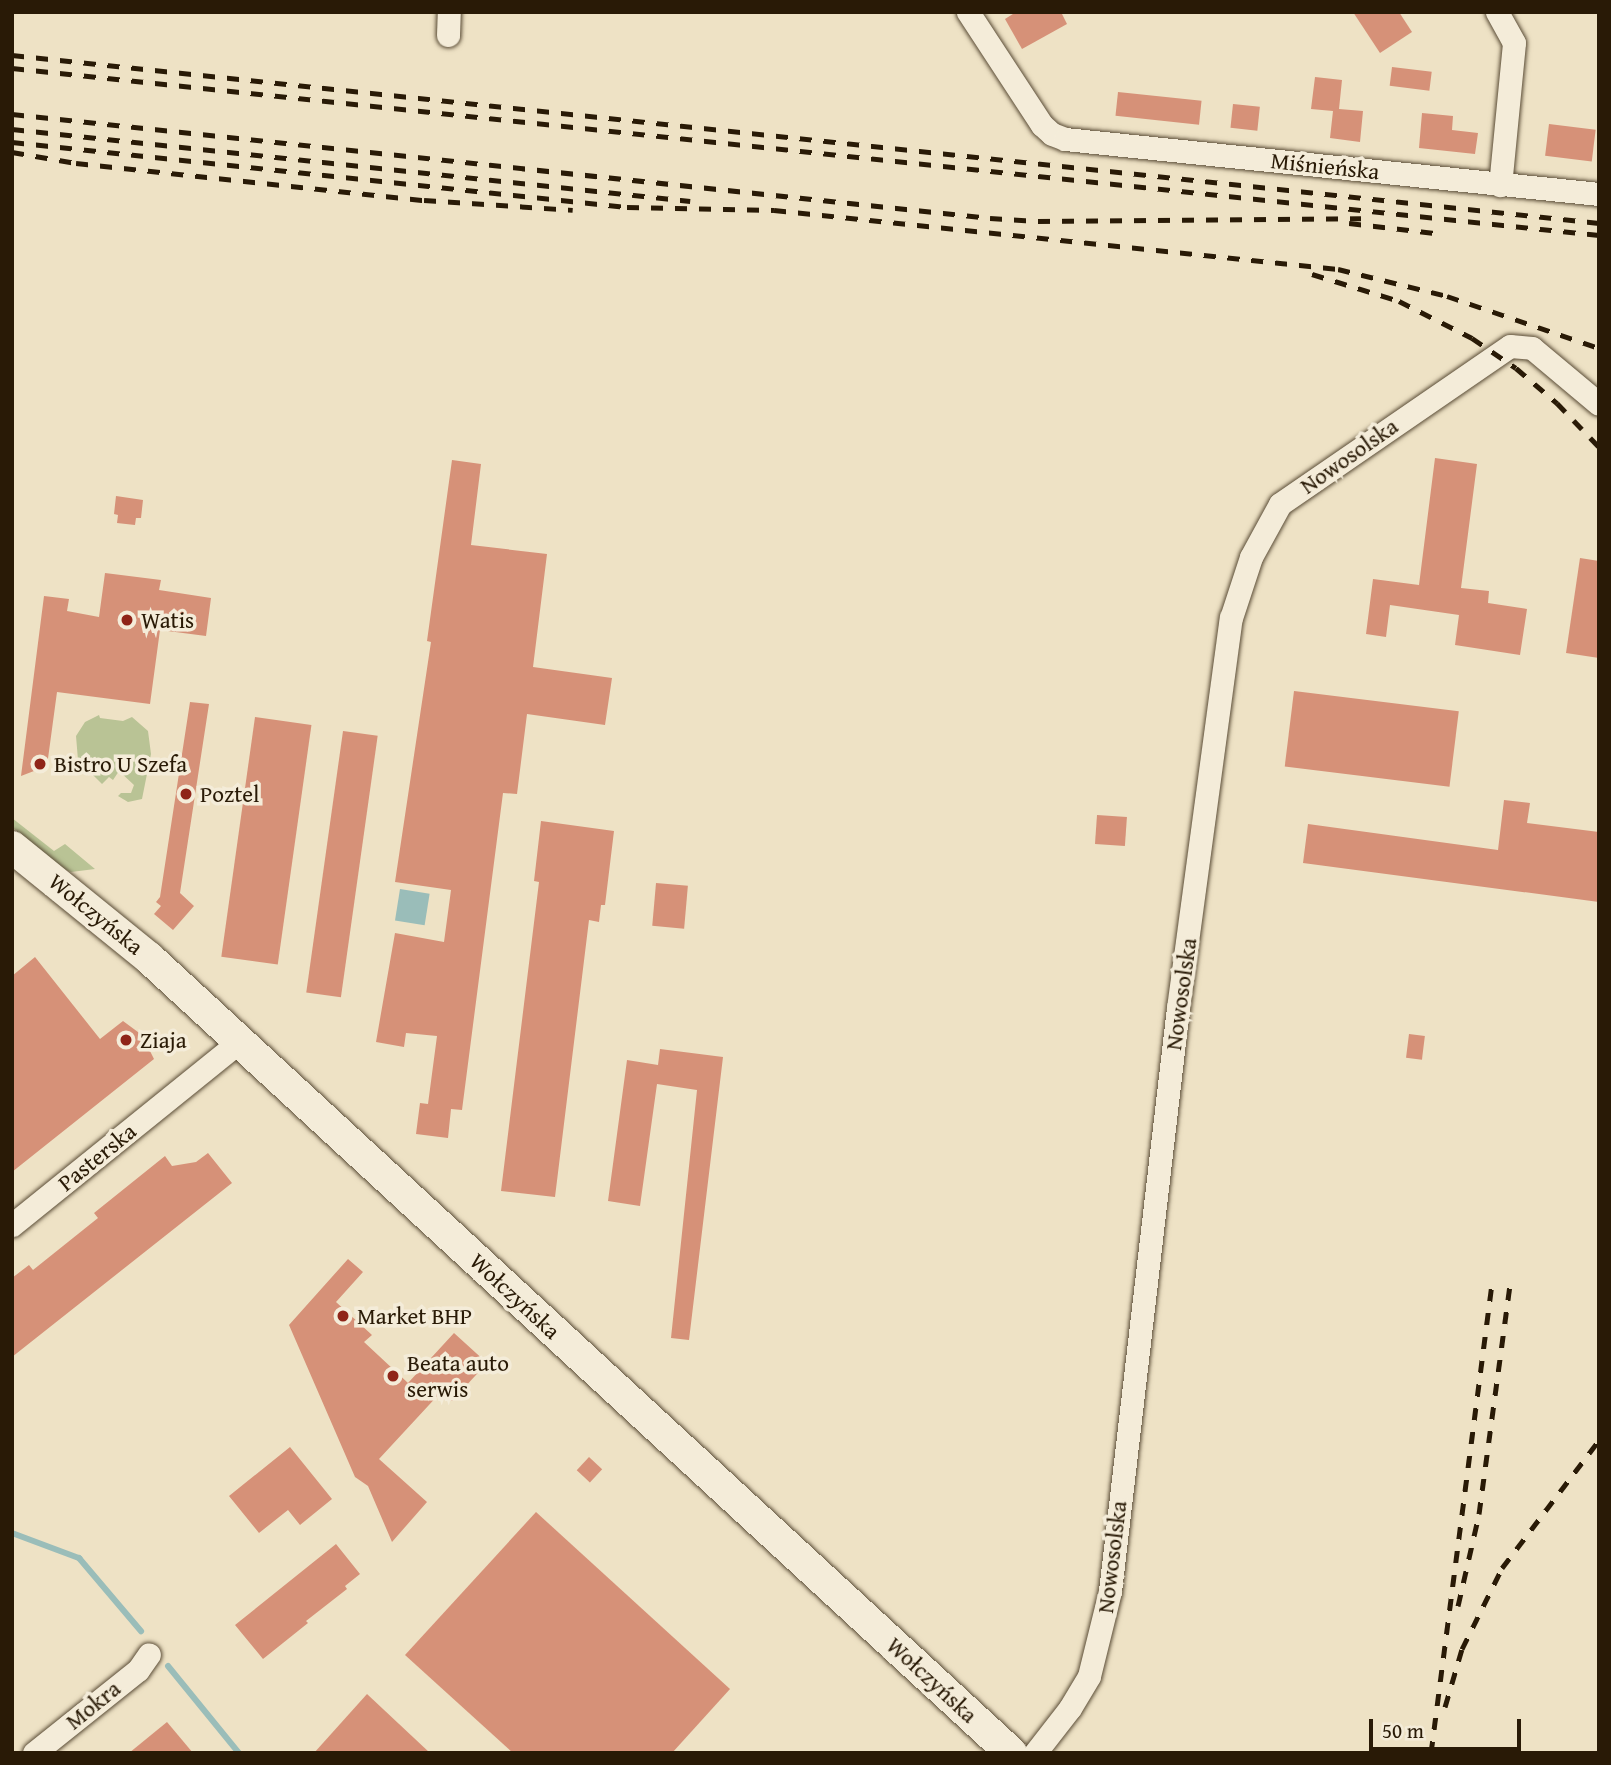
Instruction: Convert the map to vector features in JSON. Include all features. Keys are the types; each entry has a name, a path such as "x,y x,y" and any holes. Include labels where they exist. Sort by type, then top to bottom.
{"street":[{"path":"448,35 449,12"},
{"name":"Miśnieńska","path":"968,12 1042,125 1052,134 1065,139 1599,194"},
{"path":"1497,12 1514,43 1500,185"},
{"name":"Nowosolska","path":"1035,1753 1070,1708 1089,1676 1110,1591 1178,1008 1231,618 1247,569 1280,504 1510,346 1532,348 1599,404"},
{"name":"Wołczyńska","path":"12,847 93,910 240,1041 1011,1753"},
{"name":"Pasterska","path":"12,1225 240,1041"},
{"name":"Mokra","path":"34,1753 138,1670 149,1654"}],"green space":[{"path":"99,715 100,718 123,721 132,717 148,731 151,754 142,799 128,802 118,796 121,793 131,793 134,785 119,771 113,780 109,777 102,784 78,760 76,736 85,722"},
{"path":"12,818 54,851 65,844 95,869 71,872 64,869 12,827"}],"water":[{"path":"400,889 430,894 425,925 395,921"}],"building":[{"path":"1016,12 1061,12 1067,24 1022,49 1005,19"},
{"path":"1353,12 1399,12 1412,32 1380,53"},
{"path":"1392,67 1432,72 1429,91 1390,86"},
{"path":"1315,77 1342,80 1339,109 1363,111 1360,142 1330,138 1333,111 1311,109"},
{"path":"1118,92 1202,101 1199,125 1115,116"},
{"path":"1233,104 1260,107 1257,131 1230,128"},
{"path":"1422,113 1453,116 1452,130 1478,133 1475,154 1419,148"},
{"path":"1549,124 1596,130 1592,161 1545,156"},
{"path":"1435,458 1477,464 1461,588 1489,591 1488,603 1527,609 1520,655 1455,645 1459,615 1390,605 1386,637 1366,634 1373,579 1419,585"},
{"path":"452,460 481,464 471,545 547,554 533,667 612,678 605,725 527,714 517,794 503,793 462,1110 451,1109 448,1138 416,1134 420,1103 428,1104 437,1036 406,1033 404,1047 376,1042 395,933 444,942 451,890 395,882 431,642 427,641"},
{"path":"116,496 143,500 141,518 136,518 135,525 117,523 118,515 114,514"},
{"path":"1580,558 1599,561 1599,658 1566,653"},
{"path":"105,573 161,580 159,590 211,598 206,636 160,630 150,704 57,692 47,766 21,776 44,596 69,599 67,611 99,617"},
{"path":"1294,691 1459,711 1450,787 1285,766"},
{"name":"Poztel","path":"190,702 209,704 180,893 194,906 173,930 154,914 161,906 156,902 160,897"},
{"path":"255,717 311,725 278,965 221,957"},
{"path":"343,731 378,736 341,997 306,992"},
{"path":"1504,800 1530,803 1527,823 1599,832 1599,902 1303,863 1308,824 1498,850"},
{"path":"1097,815 1127,817 1125,846 1095,844"},
{"path":"541,821 614,831 605,905 601,905 599,922 589,920 555,1197 501,1191 539,882 534,881"},
{"path":"656,883 688,886 684,929 652,926"},
{"path":"35,957 100,1039 123,1021 142,1035 154,1059 12,1172 12,976"},
{"path":"1409,1034 1425,1036 1422,1060 1406,1058"},
{"path":"660,1049 723,1057 689,1340 671,1338 697,1090 657,1084 640,1206 608,1201 627,1060 658,1065"},
{"path":"208,1153 232,1183 12,1357 12,1278 29,1265 33,1270 98,1218 94,1213 165,1156 172,1166 196,1162"},
{"path":"348,1259 363,1272 336,1302 372,1335 364,1342 408,1383 454,1333 487,1363 452,1401 441,1392 379,1459 427,1502 392,1542 368,1486 355,1477 289,1325"},
{"path":"290,1447 332,1499 300,1525 288,1510 259,1533 229,1496"},
{"path":"589,1457 602,1469 590,1482 577,1470"},
{"path":"536,1512 730,1689 672,1753 513,1753 405,1655"},
{"path":"336,1544 360,1574 345,1586 347,1589 263,1659 235,1625"},
{"path":"367,1694 430,1753 314,1753"},
{"path":"167,1722 193,1753 129,1753"}],"waterway":[{"path":"12,1533 79,1558 141,1631"},
{"path":"168,1666 239,1753"}],"railway":[{"path":"12,55 1599,223"},
{"path":"12,68 1599,235"},
{"path":"12,114 990,218 1038,221 1361,218"},
{"path":"12,129 690,201"},
{"path":"12,142 627,207 774,210 1338,269 1447,296 1599,348"},
{"path":"12,152 76,163 424,200 573,210"},
{"path":"1349,223 1434,233"},
{"path":"1312,274 1399,301 1472,338 1516,368 1557,403 1599,447"},
{"path":"1431,1753 1492,1281"},
{"path":"1458,1606 1479,1514 1510,1285"},
{"path":"1445,1707 1462,1649 1502,1568 1599,1440"}],"place":[{"name":"Watis","path":"127,620"},
{"name":"Bistro U Szefa","path":"40,764"},
{"name":"Poztel","path":"186,794"},
{"name":"Ziaja","path":"126,1040"},
{"name":"Market BHP","path":"343,1316"},
{"name":"Beata auto serwis","path":"393,1376"}]}
